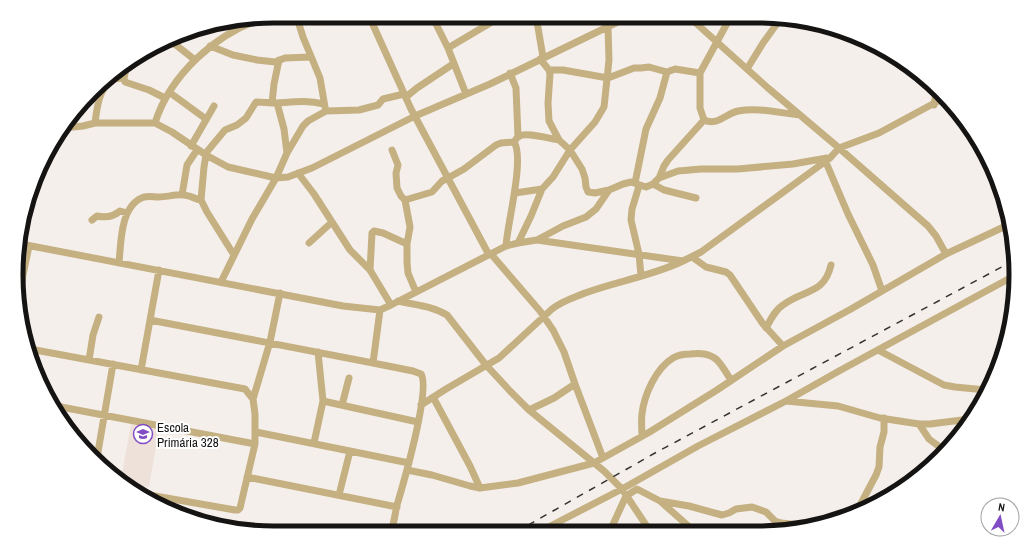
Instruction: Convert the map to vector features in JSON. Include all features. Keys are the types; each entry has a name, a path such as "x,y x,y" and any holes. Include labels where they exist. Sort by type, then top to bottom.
{"street":[{"path":"298,23 320,78 325,107"},
{"path":"372,23 415,116 490,255 523,291 553,330 564,352 574,384 600,447 603,458"},
{"path":"436,23 448,48 466,94"},
{"path":"448,48 485,23"},
{"path":"537,23 542,58 549,70 549,121 559,140 570,150 582,169 586,178 586,187 588,192 595,193 609,190 631,182 646,187 653,184 659,178 668,160 704,120"},
{"path":"71,127 95,123 155,123 206,155 234,168 276,178 298,174 355,148 415,116 466,94 616,23"},
{"path":"696,23 928,226 936,236 946,254"},
{"path":"704,120 700,108 700,73 727,23"},
{"path":"747,69 762,43 776,24"},
{"path":"155,123 159,110 167,95 195,60 210,46 224,36 247,25"},
{"path":"518,243 542,189 553,177 570,150 600,115 606,99 608,78 610,50 608,27"},
{"path":"173,44 195,60"},
{"path":"210,46 243,58 271,62 311,57"},
{"path":"279,60 274,84 274,103 284,129 287,153"},
{"path":"234,255 201,200 204,167 206,155 226,130 246,118 256,102 274,103 298,100 311,101 325,107 359,110 378,105 383,99 405,96 454,64"},
{"path":"549,70 563,70 608,78 634,68 649,67 668,72 675,69 700,73"},
{"path":"125,72 124,81 126,83 167,95 206,119"},
{"path":"641,276 631,220 632,209 646,129 660,98 668,72"},
{"path":"506,246 515,193 517,162 516,88 510,73"},
{"path":"117,79 124,78"},
{"path":"95,123 102,92"},
{"path":"934,105 935,97"},
{"path":"421,405 508,351 560,303 595,290 670,268 692,257 828,159 839,148 879,133 939,101"},
{"path":"182,194 187,164 206,119 214,106"},
{"path":"221,282 252,219 276,178 287,153 303,126 325,107"},
{"path":"704,120 712,122 717,121 733,113 755,109 800,115"},
{"path":"406,200 432,192 448,178 464,169 496,145 501,143 516,139 524,134 559,140"},
{"path":"392,150 398,165 396,173 398,191 406,200 410,227 407,244 408,273 416,292"},
{"path":"659,178 678,171 701,169 744,169 828,159"},
{"path":"828,159 848,214 873,265 882,290"},
{"path":"298,174 314,194 350,250 370,270 395,303 432,308 440,310 447,315 486,365 529,410 594,463 622,489 647,526"},
{"path":"653,184 664,190 696,198"},
{"path":"515,193 542,189"},
{"path":"537,240 563,226 586,217 596,209 609,190"},
{"path":"119,263 122,231 127,213 131,207 142,198 177,196 182,194 201,200"},
{"path":"92,220 97,216 106,218 113,216 120,211 127,213"},
{"path":"308,243 332,222"},
{"path":"256,432 350,451 408,467 457,483 480,488 518,483 594,463 642,436 717,390 783,346 851,309 946,254 1004,227"},
{"path":"370,270 370,240 374,231 383,233 407,244"},
{"path":"25,245 343,306 380,310 506,246 518,243 537,240 683,261"},
{"path":"692,257 706,267 730,275 766,328 783,346"},
{"path":"766,328 776,311 781,306 818,288 828,275 831,265"},
{"path":"141,370 160,270"},
{"path":"551,526 622,489 698,446 786,401 1009,279"},
{"path":"156,496 238,510 240,508 255,444 256,432 253,399 270,342 280,293"},
{"path":"373,363 380,310"},
{"path":"89,360 93,336 99,317"},
{"path":"150,320 270,342 413,371 421,374 424,379 418,422 392,526"},
{"path":"35,350 245,389 253,399"},
{"path":"878,350 944,385 981,389"},
{"path":"314,443 323,401 318,352"},
{"path":"642,436 642,414 644,402 657,375 666,363 674,357 704,353 718,360 731,380"},
{"path":"98,453 113,364"},
{"path":"342,405 348,378"},
{"path":"529,410 554,398 574,384"},
{"path":"433,397 470,466 480,488"},
{"path":"323,401 418,422"},
{"path":"786,401 838,406 884,418 919,424 963,420"},
{"path":"61,407 255,444"},
{"path":"861,504 879,467 880,447 884,432 884,418"},
{"path":"919,424 930,439 940,447"},
{"path":"339,495 350,451"},
{"path":"247,477 397,506"},
{"path":"612,526 626,496 637,489 660,501 688,526"},
{"path":"660,501 689,506 722,515 736,509 752,507 766,512 774,520 781,523 790,524"}],"shaded area":[{"path":"131,424 159,429 149,487 136,485 122,475"}],"railway":[{"path":"527,526 655,453 1008,263"}],"place":[{"name":"Escola Primária 328","path":"143,434"}]}
